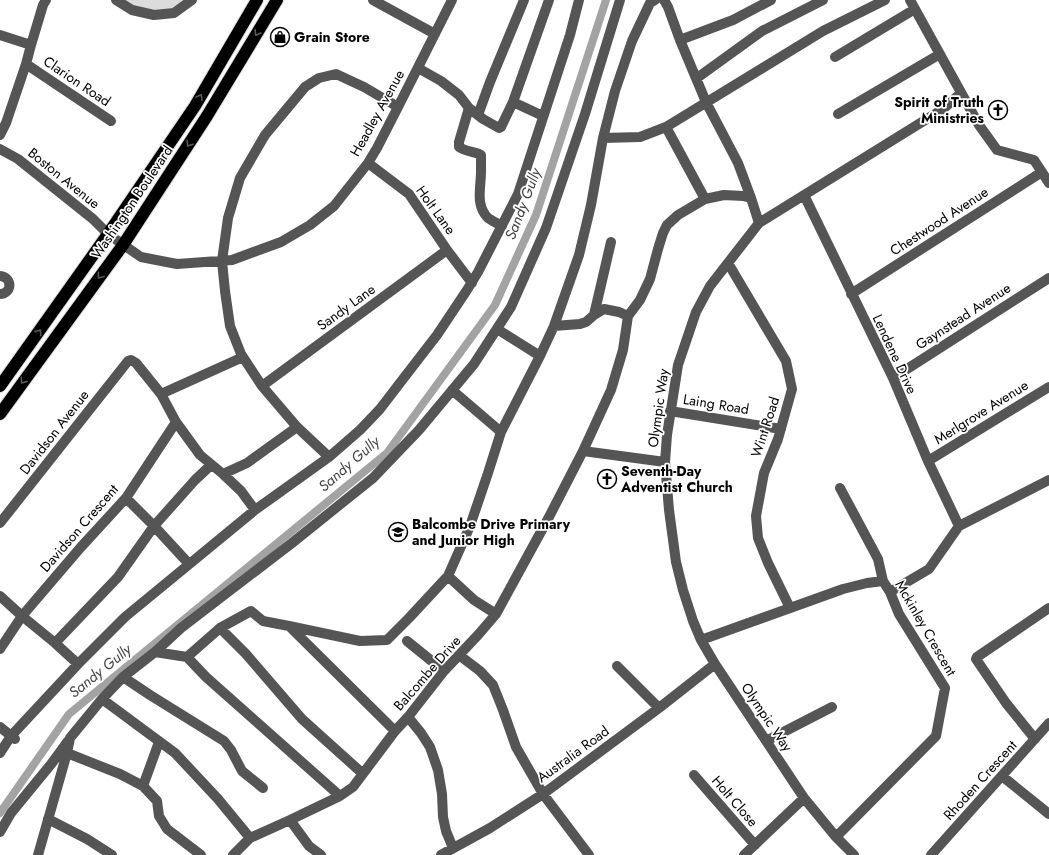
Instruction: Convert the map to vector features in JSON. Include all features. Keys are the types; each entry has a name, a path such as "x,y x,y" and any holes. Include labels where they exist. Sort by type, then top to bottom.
{"highway":[{"name":"Washington Boulevard","path":"0,386 108,234 195,106 258,0"},
{"name":"Washington Boulevard","path":"0,414 123,245 207,116 277,0"}],"street":[{"path":"0,135 6,123 26,64 43,5 46,0"},
{"path":"116,0 132,10 154,15 174,13 192,0"},
{"path":"373,0 435,34"},
{"name":"Headley Avenue","path":"108,234 141,257 177,264 232,260 281,242 310,225 334,206 368,163 452,0"},
{"path":"478,115 524,0"},
{"path":"418,68 441,81 459,95 469,108 478,115 493,125 499,128 501,127 513,102 549,0"},
{"path":"0,753 78,664 125,617 255,510 329,457 360,430 380,409 437,334 472,283 518,194 570,35 579,0"},
{"path":"0,832 10,813 52,763 70,738 102,699 123,677 155,652 182,628 373,478 419,430 474,364 511,307 546,228 585,114 620,0"},
{"path":"187,657 220,628 251,611 264,621 360,641 387,640 448,576 470,526 501,432 554,326 579,255 592,205 603,138 615,91 632,41 650,3 655,0"},
{"path":"664,0 706,102 738,163 759,223"},
{"path":"680,40 733,20 771,0"},
{"path":"697,78 762,31 823,0"},
{"path":"603,138 640,138 666,127 823,31 885,0"},
{"path":"910,0 979,125 997,150 1034,160 1049,183"},
{"path":"834,57 916,9"},
{"path":"0,35 31,45"},
{"path":"838,114 940,54"},
{"name":"Clarion Road","path":"26,64 111,121"},
{"path":"329,457 297,427 262,386 240,354 230,326 222,261 228,218 240,178 265,135 305,87 319,78 336,74 364,87 398,107"},
{"name":"Olympic Way","path":"854,855 836,837 804,798 715,664 701,640 693,621 676,562 669,510 665,462 670,411 678,364 696,312 710,286 759,223 943,109 961,93"},
{"path":"513,102 543,116"},
{"path":"469,108 460,137 459,147 480,156 480,203 483,211 488,217 493,222 502,226"},
{"path":"666,127 705,199"},
{"name":"Boston Avenue","path":"0,149 18,159 92,219 108,234"},
{"name":"Holt Lane","path":"368,163 409,194 447,250 472,283"},
{"name":"Chestwood Avenue","path":"851,294 1042,172"},
{"name":"Balcombe Drive","path":"233,855 250,838 340,796 353,787 362,773 444,671 496,614 550,518 583,451 613,383 623,350 628,316 640,300 650,279 667,225 678,215 705,199 724,195 751,198"},
{"name":"Lendene Drive","path":"804,195 893,378 928,461 959,526"},
{"path":"594,315 611,242"},
{"name":"Sandy Lane","path":"262,386 447,250"},
{"name":"Wint Road","path":"728,263 786,361 792,389 778,439 764,473 756,516 758,538 768,563 790,608"},
{"path":"0,276 4,276 6,278 9,288 3,295 0,294"},
{"name":"Gaynstead Avenue","path":"893,378 1049,278"},
{"path":"554,326 580,324 586,322 604,309 619,312 628,316"},
{"path":"497,329 540,356"},
{"path":"242,357 161,394 176,422 200,455 241,491 255,510"},
{"name":"Davidson Avenue","path":"0,523 128,361 131,360 136,363 161,394"},
{"name":"Merlgrove Avenue","path":"928,461 1049,387"},
{"path":"452,390 501,432"},
{"name":"Laing Road","path":"670,411 781,429"},
{"name":"Davidson Crescent","path":"0,650 22,616 81,547 126,498 176,422"},
{"path":"223,474 247,463 297,427"},
{"path":"583,451 665,462"},
{"path":"55,643 118,577 154,526 195,480 212,465"},
{"path":"890,592 929,569 959,526 1049,480"},
{"path":"840,488 878,559 883,582"},
{"path":"126,498 189,564"},
{"path":"448,576 474,600 496,614"},
{"name":"Mckinley Crescent","path":"701,640 843,589 867,583 883,582 890,592 899,614 945,688 936,736 836,837"},
{"path":"0,596 78,664"},
{"path":"1035,739 1006,703 976,658 1049,608"},
{"path":"289,626 395,731"},
{"path":"220,628 246,654 302,719 362,773"},
{"path":"407,641 444,671"},
{"path":"155,652 187,657 206,677 340,796"},
{"path":"459,655 480,671 493,685 516,747 543,794 587,854"},
{"name":"Australia Road","path":"441,855 490,828 543,794 659,708 715,664"},
{"path":"617,666 659,708"},
{"path":"123,677 224,741 231,750 242,771 263,788"},
{"path":"102,699 174,753 218,799 250,838"},
{"path":"766,741 832,707"},
{"path":"408,717 421,733 433,755 438,770 442,794 444,824 453,848"},
{"name":"Rhoden Crescent","path":"931,855 1049,723"},
{"path":"0,726 13,737"},
{"path":"38,855 70,738"},
{"path":"143,786 159,742"},
{"path":"67,753 120,774 143,786 157,801 158,816 167,829 200,855"},
{"name":"Holt Close","path":"694,776 755,845"},
{"path":"1002,776 1049,814"},
{"path":"744,855 804,798"},
{"path":"48,819 87,839 112,855"},
{"path":"290,820 309,846 321,855"}],"shaded area":[{"path":"116,0 192,0 174,13 154,15"}],"waterway":[{"name":"Sandy Gully","path":"0,813 69,714 387,453 495,305 536,215 606,0"}],"place":[{"name":"Grain Store","path":"280,37"},
{"name":"Spirit of Truth Ministries","path":"998,110"},
{"name":"Seventh-Day Adventist Church","path":"607,479"},
{"name":"Balcombe Drive Primary and Junior High","path":"398,532"}]}
